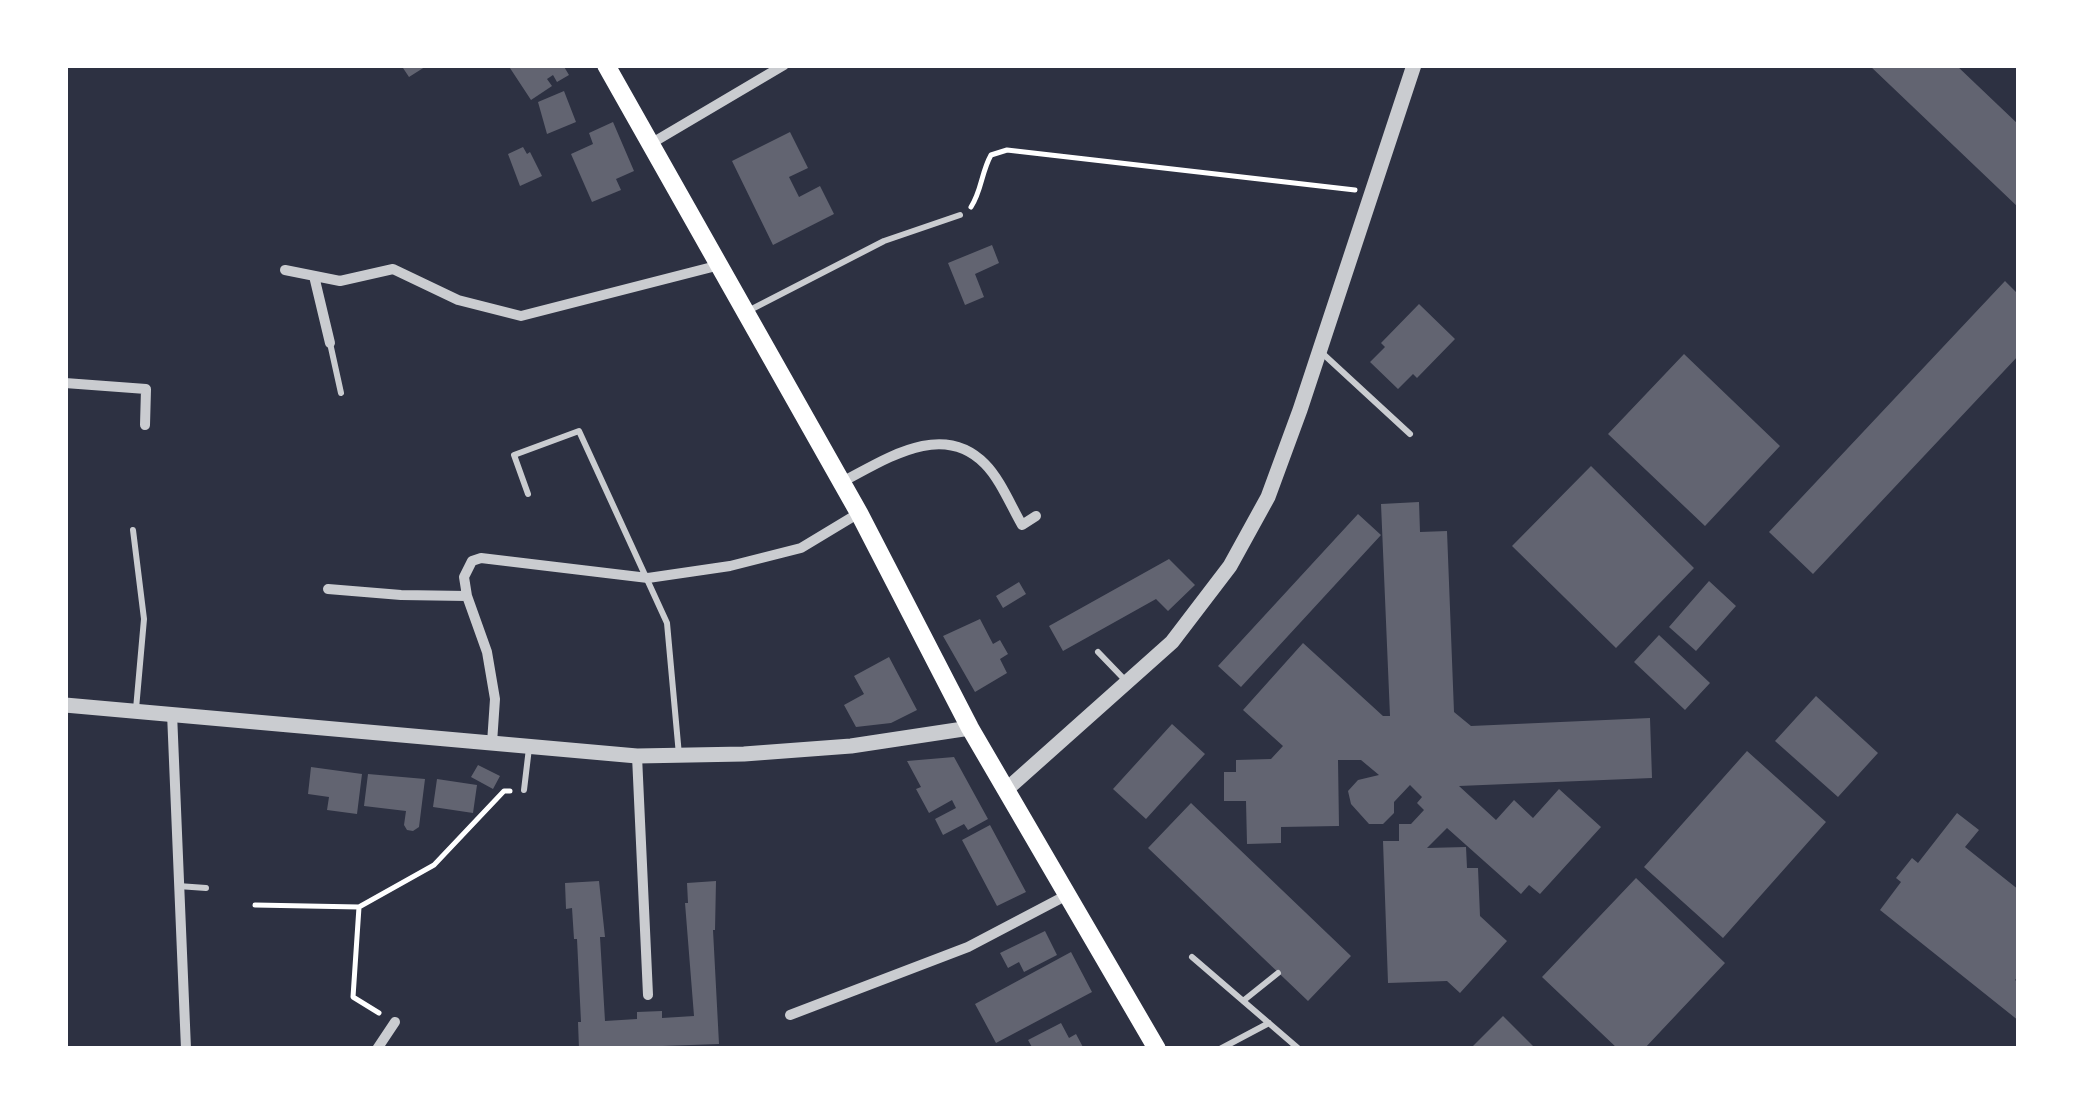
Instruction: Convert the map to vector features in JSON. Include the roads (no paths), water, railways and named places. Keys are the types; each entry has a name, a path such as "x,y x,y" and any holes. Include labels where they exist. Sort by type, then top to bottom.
{"main road":[{"path":"606,65 842,482 970,728 1156,1049"}],"street":[{"path":"652,143 784,65"},
{"path":"1006,790 1172,642 1230,566 1268,496 1414,65"},
{"path":"285,270 340,282 394,269 458,300 522,316 721,264"},
{"path":"314,276 330,343"},
{"path":"65,383 146,390 145,425"},
{"path":"842,482 902,451 938,442 963,448 986,464 1022,524 1036,516"},
{"path":"492,743 494,699 487,652 467,596 467,569 472,561 481,558 648,578 730,566 802,548 859,513"},
{"path":"328,589 467,596"},
{"path":"65,705 638,756 851,746 970,728"},
{"path":"172,713 186,1049"},
{"path":"638,756 648,995"},
{"path":"790,1015 968,948 1067,895"},
{"path":"376,1049 395,1022"}],"lane":[{"path":"747,312 884,241 960,215"},
{"path":"330,343 341,392"},
{"path":"1320,351 1410,434"},
{"path":"528,494 514,455 579,431 668,623 680,756"},
{"path":"133,530 144,619 136,710"},
{"path":"1098,652 1128,683"},
{"path":"524,790 529,746"},
{"path":"178,886 206,888"},
{"path":"1192,957 1299,1049"},
{"path":"1243,1001 1278,972"},
{"path":"1220,1049 1269,1023"}]}
